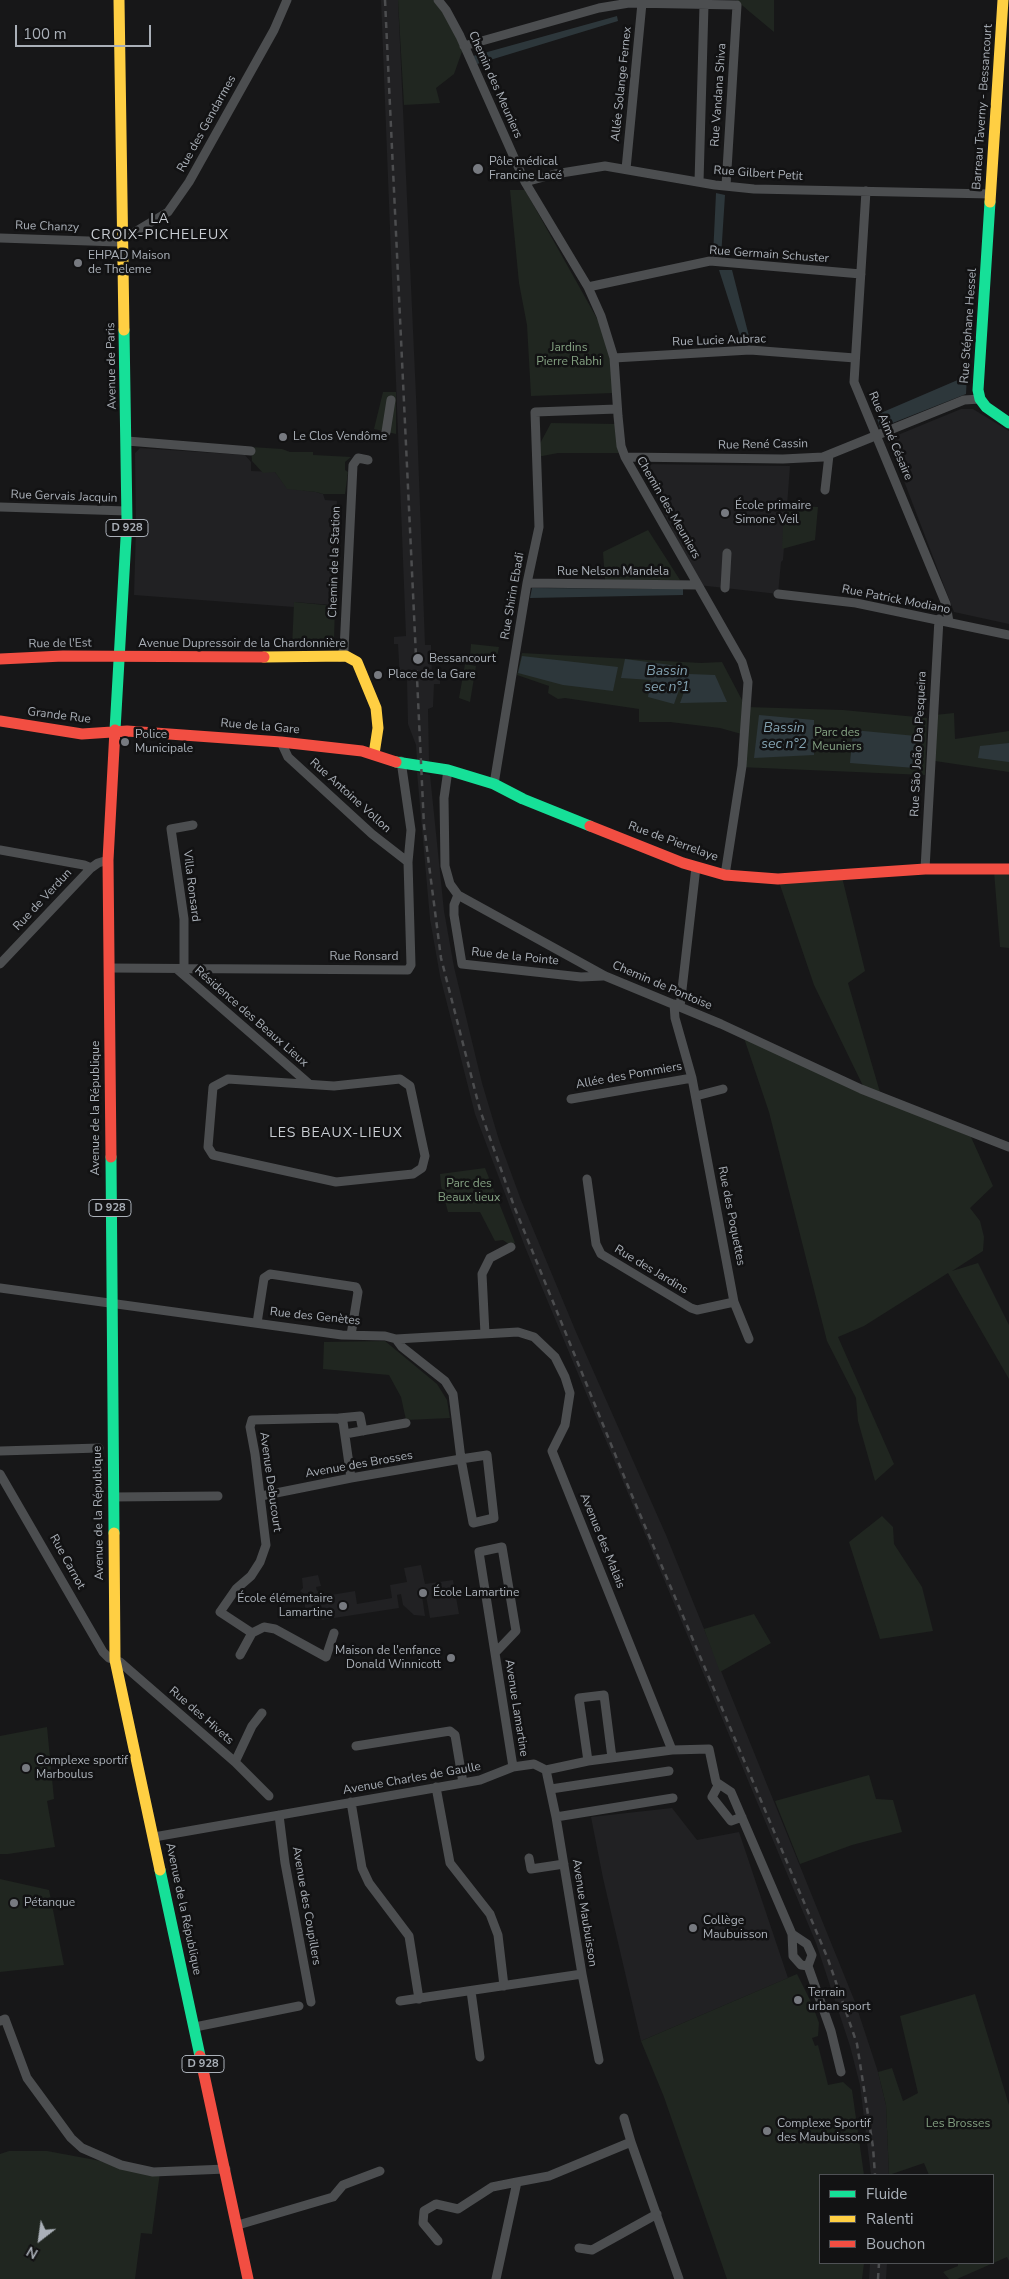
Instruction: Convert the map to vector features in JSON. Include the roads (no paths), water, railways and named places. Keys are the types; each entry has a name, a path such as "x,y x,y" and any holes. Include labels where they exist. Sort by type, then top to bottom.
{"main road":[{"name":"Avenue de Paris","path":"116,732 127,511 119,0"},
{"name":"Barreau Taverny - Bessancourt","path":"990,217 1003,0"},
{"name":"Rue Stéphane Hessel","path":"990,217 978,390 980,399 986,408 1009,423"},
{"name":"Rue de l'Est","path":"0,659 63,656 120,658"},
{"name":"Avenue Dupressoir de la Chardonnière","path":"120,658 340,656 353,658 357,662 376,708 378,728 374,754"},
{"name":"Grande Rue","path":"0,721 82,734 108,734 116,732"},
{"name":"Rue de la Gare","path":"116,732 281,742 374,754 401,761"},
{"name":"Avenue de la République","path":"116,732 108,860 115,1660 238,2225 248,2279"},
{"name":"Rue de Pierrelaye","path":"401,761 448,770 494,784 523,799 696,867 725,875 778,879 925,869 1009,869"}],"street":[{"name":"Rue des Gendarmes","path":"123,238 168,212 178,199 274,30 287,0"},
{"name":"Chemin des Meuniers","path":"438,0 446,10 464,46 526,182 588,287 601,316 614,358 621,446 625,458 742,662 748,682 742,766 725,875"},
{"path":"464,46 599,8 629,2 704,4 699,182"},
{"name":"Allée Solange Fernex","path":"626,169 642,3"},
{"name":"Rue Vandana Shiva","path":"704,4 737,5 726,186"},
{"name":"Rue Gilbert Petit","path":"526,182 588,167 605,166 754,189 991,194"},
{"name":"Rue Aimé Césaire","path":"866,191 854,382 946,604 949,622"},
{"name":"Rue Chanzy","path":"0,238 115,242 123,238"},
{"name":"Rue Germain Schuster","path":"588,287 710,261 860,274"},
{"name":"Rue Lucie Aubrac","path":"614,358 750,350 855,358"},
{"name":"Rue René Cassin","path":"625,458 783,459 829,455 964,400 974,401 980,399"},
{"path":"386,432 392,400"},
{"name":"Rue Shirin Ebadi","path":"494,784 527,584 539,527 536,412 617,409"},
{"path":"127,441 251,450"},
{"path":"825,490 829,455"},
{"name":"Chemin de la Station","path":"340,656 344,650 353,462 368,460"},
{"name":"Rue Gervais Jacquin","path":"0,508 127,511"},
{"path":"725,588 727,553"},
{"name":"Rue Nelson Mandela","path":"527,584 698,585"},
{"name":"Rue Patrick Modiano","path":"778,594 856,603 1009,635"},
{"name":"Rue São João Da Pesqueira","path":"925,869 939,619"},
{"name":"Rue Antoine Vollon","path":"281,742 288,757 372,834 408,862"},
{"name":"Rue Ronsard","path":"109,968 408,970 411,965 408,862 411,830 401,761"},
{"path":"448,770 444,798 445,866 450,884 458,894"},
{"name":"Villa Ronsard","path":"181,969 184,919 171,829 193,826"},
{"path":"0,850 84,865 91,868"},
{"name":"Rue de Verdun","path":"0,964 91,868 98,863 108,860"},
{"name":"Rue des Poquettes","path":"696,867 675,1018 696,1096 734,1302 749,1339"},
{"name":"Rue de la Pointe","path":"458,894 454,905 454,915 462,964 581,977 605,976"},
{"name":"Chemin de Pontoise","path":"458,894 605,976 677,1006 861,1089 1009,1147"},
{"name":"Résidence des Beaux Lieux","path":"181,969 308,1083 334,1086 400,1079 410,1086 425,1156 422,1168 413,1174 336,1182 213,1155 208,1147 213,1087 228,1079 308,1083"},
{"name":"Allée des Pommiers","path":"571,1099 692,1078"},
{"path":"696,1096 723,1089"},
{"name":"Rue des Jardins","path":"587,1179 596,1244 602,1254 691,1308 706,1308 734,1302"},
{"path":"485,1334 482,1274 490,1258 511,1247"},
{"path":"258,1323 264,1278 270,1274 356,1287 358,1292 351,1335"},
{"name":"Rue des Genètes","path":"0,1288 351,1335 385,1336 396,1339 518,1332 534,1337 544,1345"},
{"name":"Avenue des Brosses","path":"261,1496 351,1478 461,1459 487,1455 494,1518 473,1523 461,1459 453,1394 445,1381 402,1347 396,1339"},
{"name":"Avenue des Malais","path":"544,1345 556,1357 570,1393 565,1425 552,1451 672,1750"},
{"name":"Avenue Debucourt","path":"252,1633 220,1612 236,1589 251,1576 260,1562 266,1545 261,1496 250,1427 252,1420 360,1416 362,1431"},
{"path":"339,1418 343,1422 351,1478"},
{"path":"345,1434 406,1423"},
{"path":"0,1451 99,1448"},
{"name":"Rue Carnot","path":"0,1474 103,1652 115,1660"},
{"path":"113,1497 218,1496"},
{"name":"Avenue Lamartine","path":"495,1653 516,1631 502,1547 478,1552 513,1767"},
{"path":"240,1655 252,1633 264,1627 275,1629 326,1657 334,1634"},
{"path":"98,1643 114,1644"},
{"name":"Rue des Hivets","path":"115,1660 120,1662 235,1762 269,1796"},
{"path":"588,1761 579,1698 604,1696 612,1758"},
{"path":"235,1762 252,1726 262,1713"},
{"path":"356,1746 450,1731 456,1735 464,1783"},
{"name":"Avenue Charles de Gaulle","path":"154,1837 480,1780 513,1767 534,1764 546,1770 588,1761 672,1750 709,1749 716,1782 719,1784"},
{"name":"Avenue Maubuisson","path":"546,1770 551,1789 582,1974 599,2060"},
{"path":"551,1789 669,1771"},
{"path":"742,1817 731,1821 712,1797 719,1784 731,1792 742,1817 792,1934 793,1956 800,1965 808,1966"},
{"path":"436,1787 450,1863 490,1914 498,1935 504,1986"},
{"path":"556,1817 673,1798"},
{"path":"351,1802 362,1868 369,1883 409,1936 419,1999"},
{"name":"Avenue des Coupillers","path":"279,1815 284,1856 311,2002"},
{"path":"529,1858 531,1869 564,1864"},
{"path":"792,1934 807,1944 812,1956 808,1966 831,2031 841,2072"},
{"path":"400,2001 582,1974"},
{"path":"471,1991 480,2056"},
{"path":"195,2027 299,2006"},
{"path":"0,2021 5,2019 27,2078 76,2143 82,2148 121,2165 153,2172 226,2170"},
{"path":"624,2118 679,2279"},
{"path":"438,2241 423,2223 424,2211 436,2204 458,2209 492,2187 549,2176 631,2142"},
{"path":"238,2225 333,2197 343,2185 380,2171"},
{"path":"496,2279 517,2182"},
{"path":"579,2248 592,2250 656,2214"}],"water":[{"path":"617,16 618,21 477,64 473,56"},
{"path":"716,193 725,195 721,257 713,256"},
{"path":"719,270 732,270 751,344 743,345"},
{"path":"967,376 966,394 880,428 876,415"},
{"path":"532,588 683,589 683,595 530,598"},
{"name":"Bassin sec n°1","path":"522,656 618,667 613,691 563,685 518,673"},
{"name":"Bassin sec n°1","path":"625,659 686,667 683,675 688,677 689,674 715,675 727,702 680,703 684,692 679,690 674,704 648,697 651,680 621,678"},
{"name":"Bassin sec n°2","path":"759,715 814,720 814,755 754,758"},
{"path":"853,730 916,736 915,768 850,763"},
{"path":"1009,743 1009,762 978,758 980,746"}],"railway":[{"path":"385,0 424,826 441,958 480,1110 514,1206 628,1486 828,1959 857,2044 873,2147 875,2174"},
{"path":"878,2279 879,2264"}],"place":[{"name":"Pôle médical Francine Lacé","path":"478,169"},
{"name":"EHPAD Maison de Theleme","path":"78,263"},
{"name":"Le Clos Vendôme","path":"283,437"},
{"name":"École primaire Simone Veil","path":"725,513"},
{"name":"Bessancourt","path":"418,659"},
{"name":"Place de la Gare","path":"378,675"},
{"name":"Police Municipale","path":"125,742"},
{"name":"École Lamartine","path":"423,1593"},
{"name":"École élémentaire Lamartine","path":"343,1606"},
{"name":"Maison de l'enfance Donald Winnicott","path":"451,1658"},
{"name":"Complexe sportif Marboulus","path":"26,1768"},
{"name":"Pétanque","path":"14,1903"},
{"name":"Collège Maubuisson","path":"693,1928"},
{"name":"Terrain urban sport","path":"798,2000"},
{"name":"Complexe Sportif des Maubuissons","path":"767,2131"}],"district":[{"name":"LA CROIX-PICHELEUX","path":"160,228"},
{"name":"LES BEAUX-LIEUX","path":"336,1134"}],"park label":[{"name":"Jardins Pierre Rabhi","path":"569,355"},
{"name":"Parc des Meuniers","path":"837,740"},
{"name":"Parc des Beaux lieux","path":"469,1191"},
{"name":"Les Brosses","path":"958,2124"}]}
